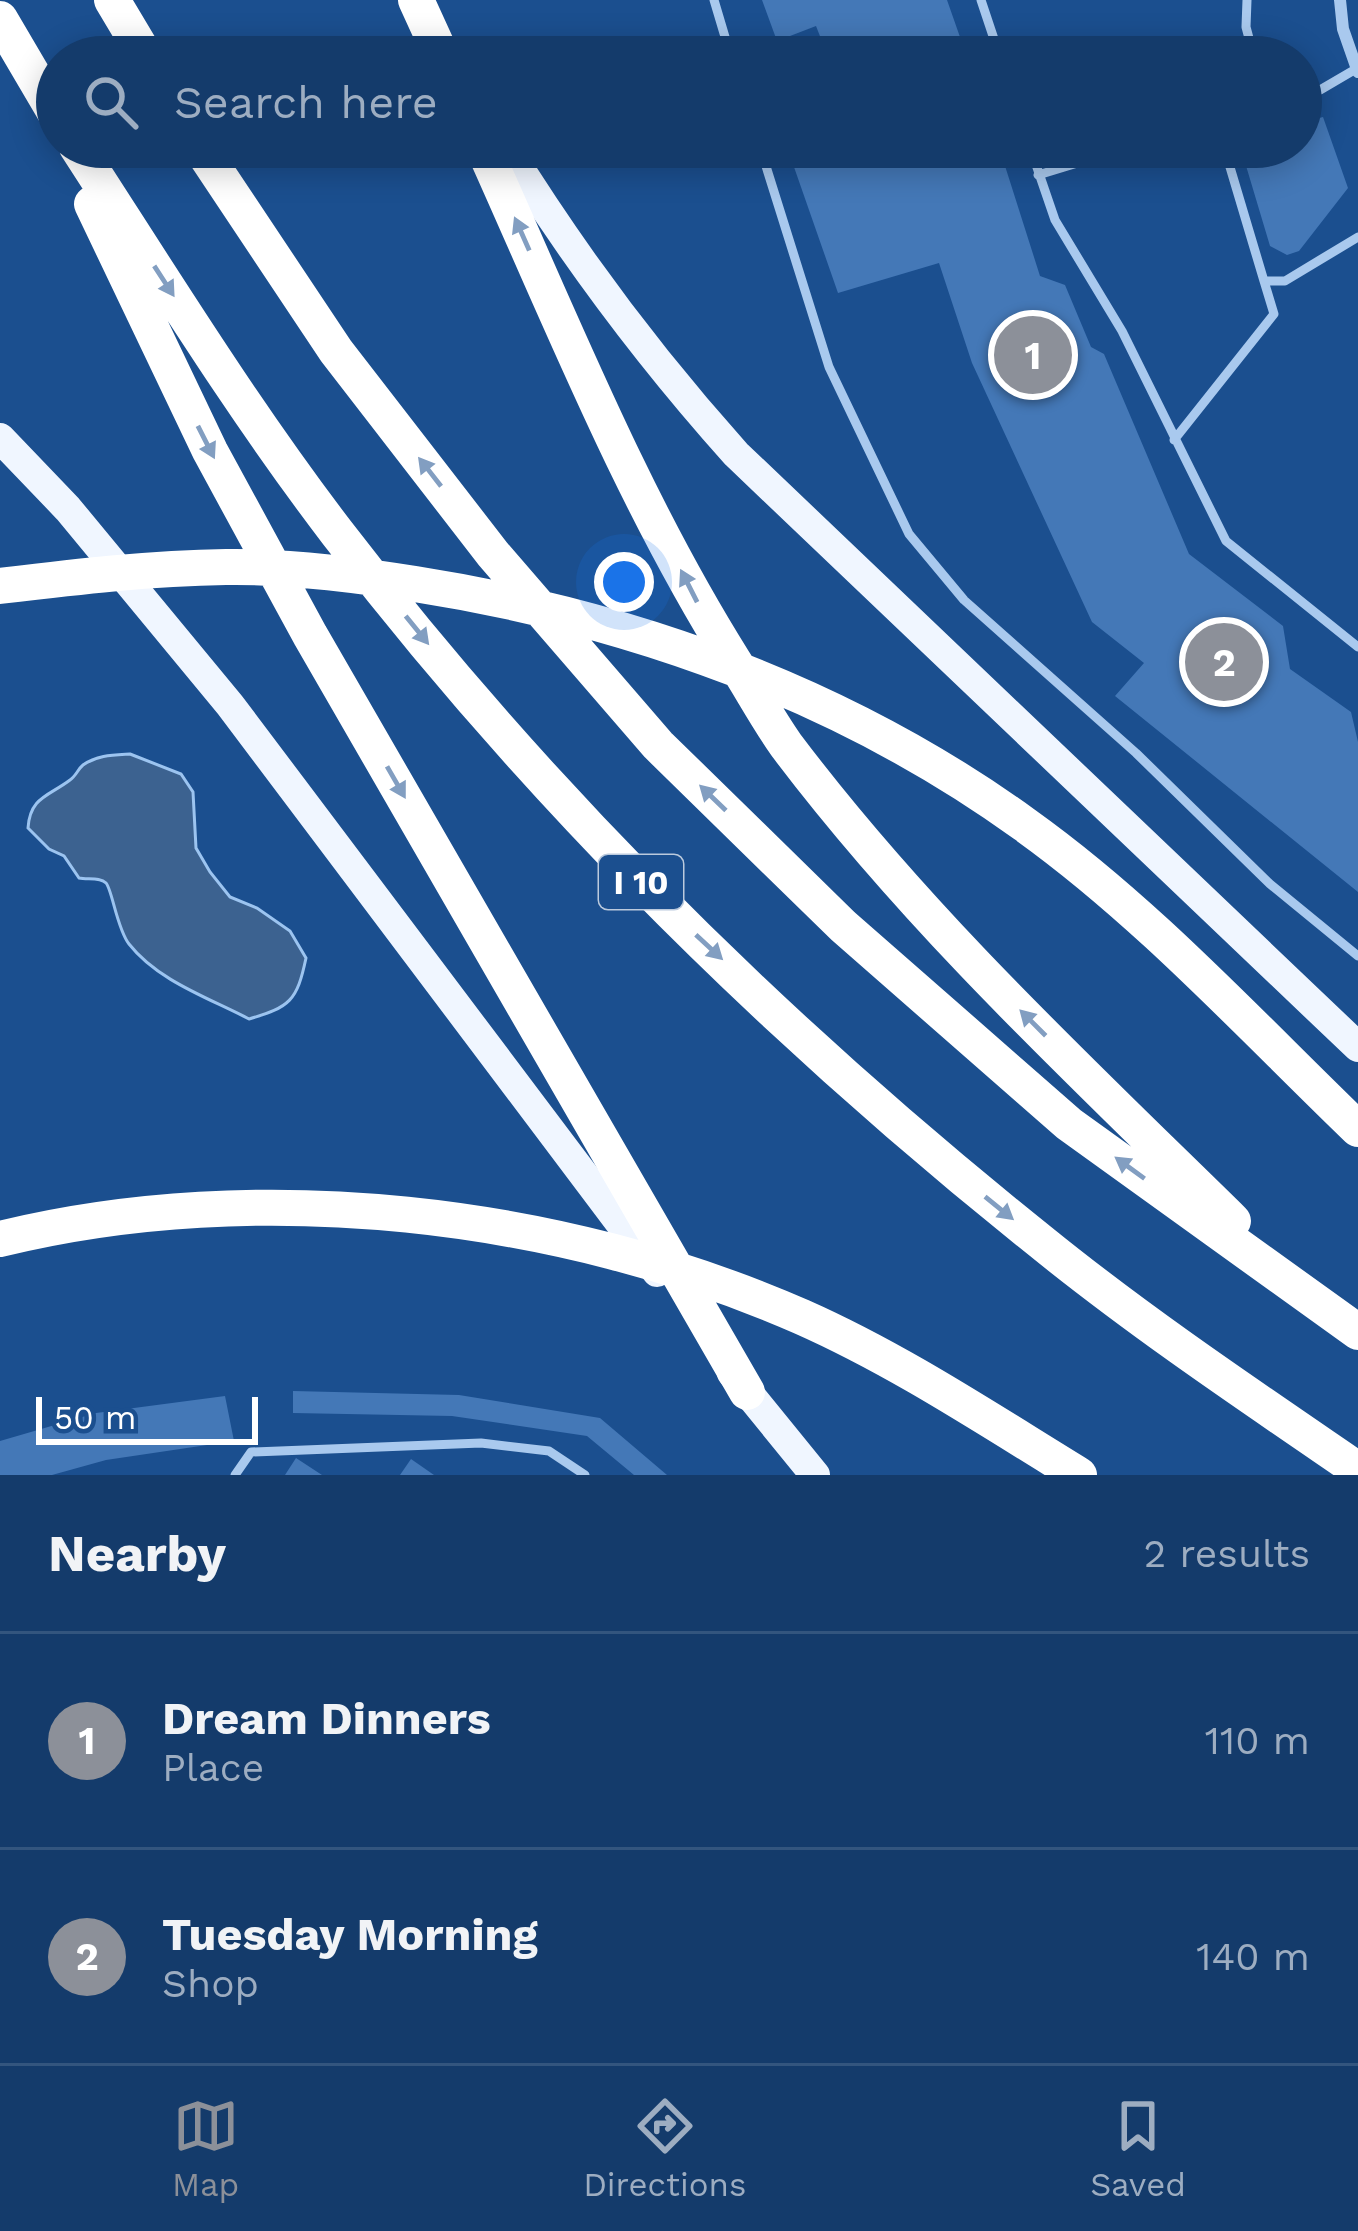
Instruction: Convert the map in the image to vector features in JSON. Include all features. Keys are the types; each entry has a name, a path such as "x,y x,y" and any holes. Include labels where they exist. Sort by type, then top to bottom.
{"highway":[{"path":"112,0 133,36"},
{"path":"420,0 434,36"},
{"path":"0,19 36,88"},
{"path":"26,67 36,83"},
{"path":"74,168 210,451 310,635 747,1392"},
{"name":"I 10","path":"91,168 256,424 340,537 489,716 641,883 941,1161 1205,1366 1358,1470"},
{"path":"214,168 336,351 493,554 658,745 842,926 1069,1124 1358,1333"},
{"path":"493,168 643,497 696,601 784,742 881,861 1004,993 1326,1311"},
{"path":"0,586 229,566 347,573 480,594 592,619 702,654 823,706 905,748 1024,823 1121,901 1358,1129"},
{"path":"0,1239 55,1225 123,1216 244,1208 354,1210 483,1225 591,1246 700,1277 803,1318 900,1366 1079,1475"}],"main road":[{"path":"420,0 441,36"},
{"path":"519,168 581,264 663,372 736,454 1358,1047"},
{"path":"0,438 68,509 230,705 747,1392 815,1475"}],"street":[{"path":"1340,0 1343,29 1357,70"}],"lane":[{"path":"714,0 725,36"},
{"path":"981,0 993,36"},
{"path":"1247,0 1248,36"},
{"path":"1322,89 1357,70"},
{"path":"767,168 829,368 909,534 964,601 1136,753 1270,884 1358,956"},
{"path":"1036,168 1054,220 1122,332 1226,541 1358,647"},
{"path":"1038,175 1061,168"},
{"path":"1174,440 1274,314 1230,168"},
{"path":"1264,280 1285,281 1358,237"},
{"path":"236,1475 251,1452 481,1443 549,1451 586,1475"}],"water":[{"path":"130,754 181,774 193,792 196,848 210,872 230,897 257,908 290,931 306,958 295,993 283,1006 249,1019 154,968 125,937 106,883 79,878 64,856 49,849 28,828 37,803 83,765 100,757"}],"building":[{"path":"762,0 947,0 960,36 820,36 816,26 775,36"},
{"path":"1322,117 1348,188 1299,251 1287,255 1270,246 1247,168 1322,168"},
{"path":"794,168 1006,168 1040,276 1065,285 1091,347 1104,354 1189,554 1283,626 1290,669 1351,712 1358,742 1358,892 1115,696 1144,663 1092,622 972,363 939,263 838,293"},
{"path":"293,1391 459,1395 600,1418 667,1475 634,1475 587,1436 452,1416 293,1413"},
{"path":"225,1396 234,1441 106,1460 52,1475 0,1475 0,1441 96,1413"},
{"path":"296,1458 322,1475 285,1475"},
{"path":"411,1459 434,1475 400,1475"}],"place":[{"name":"Dream Dinners","path":"1033,355"},
{"name":"Tuesday Morning","path":"1224,662"}]}
